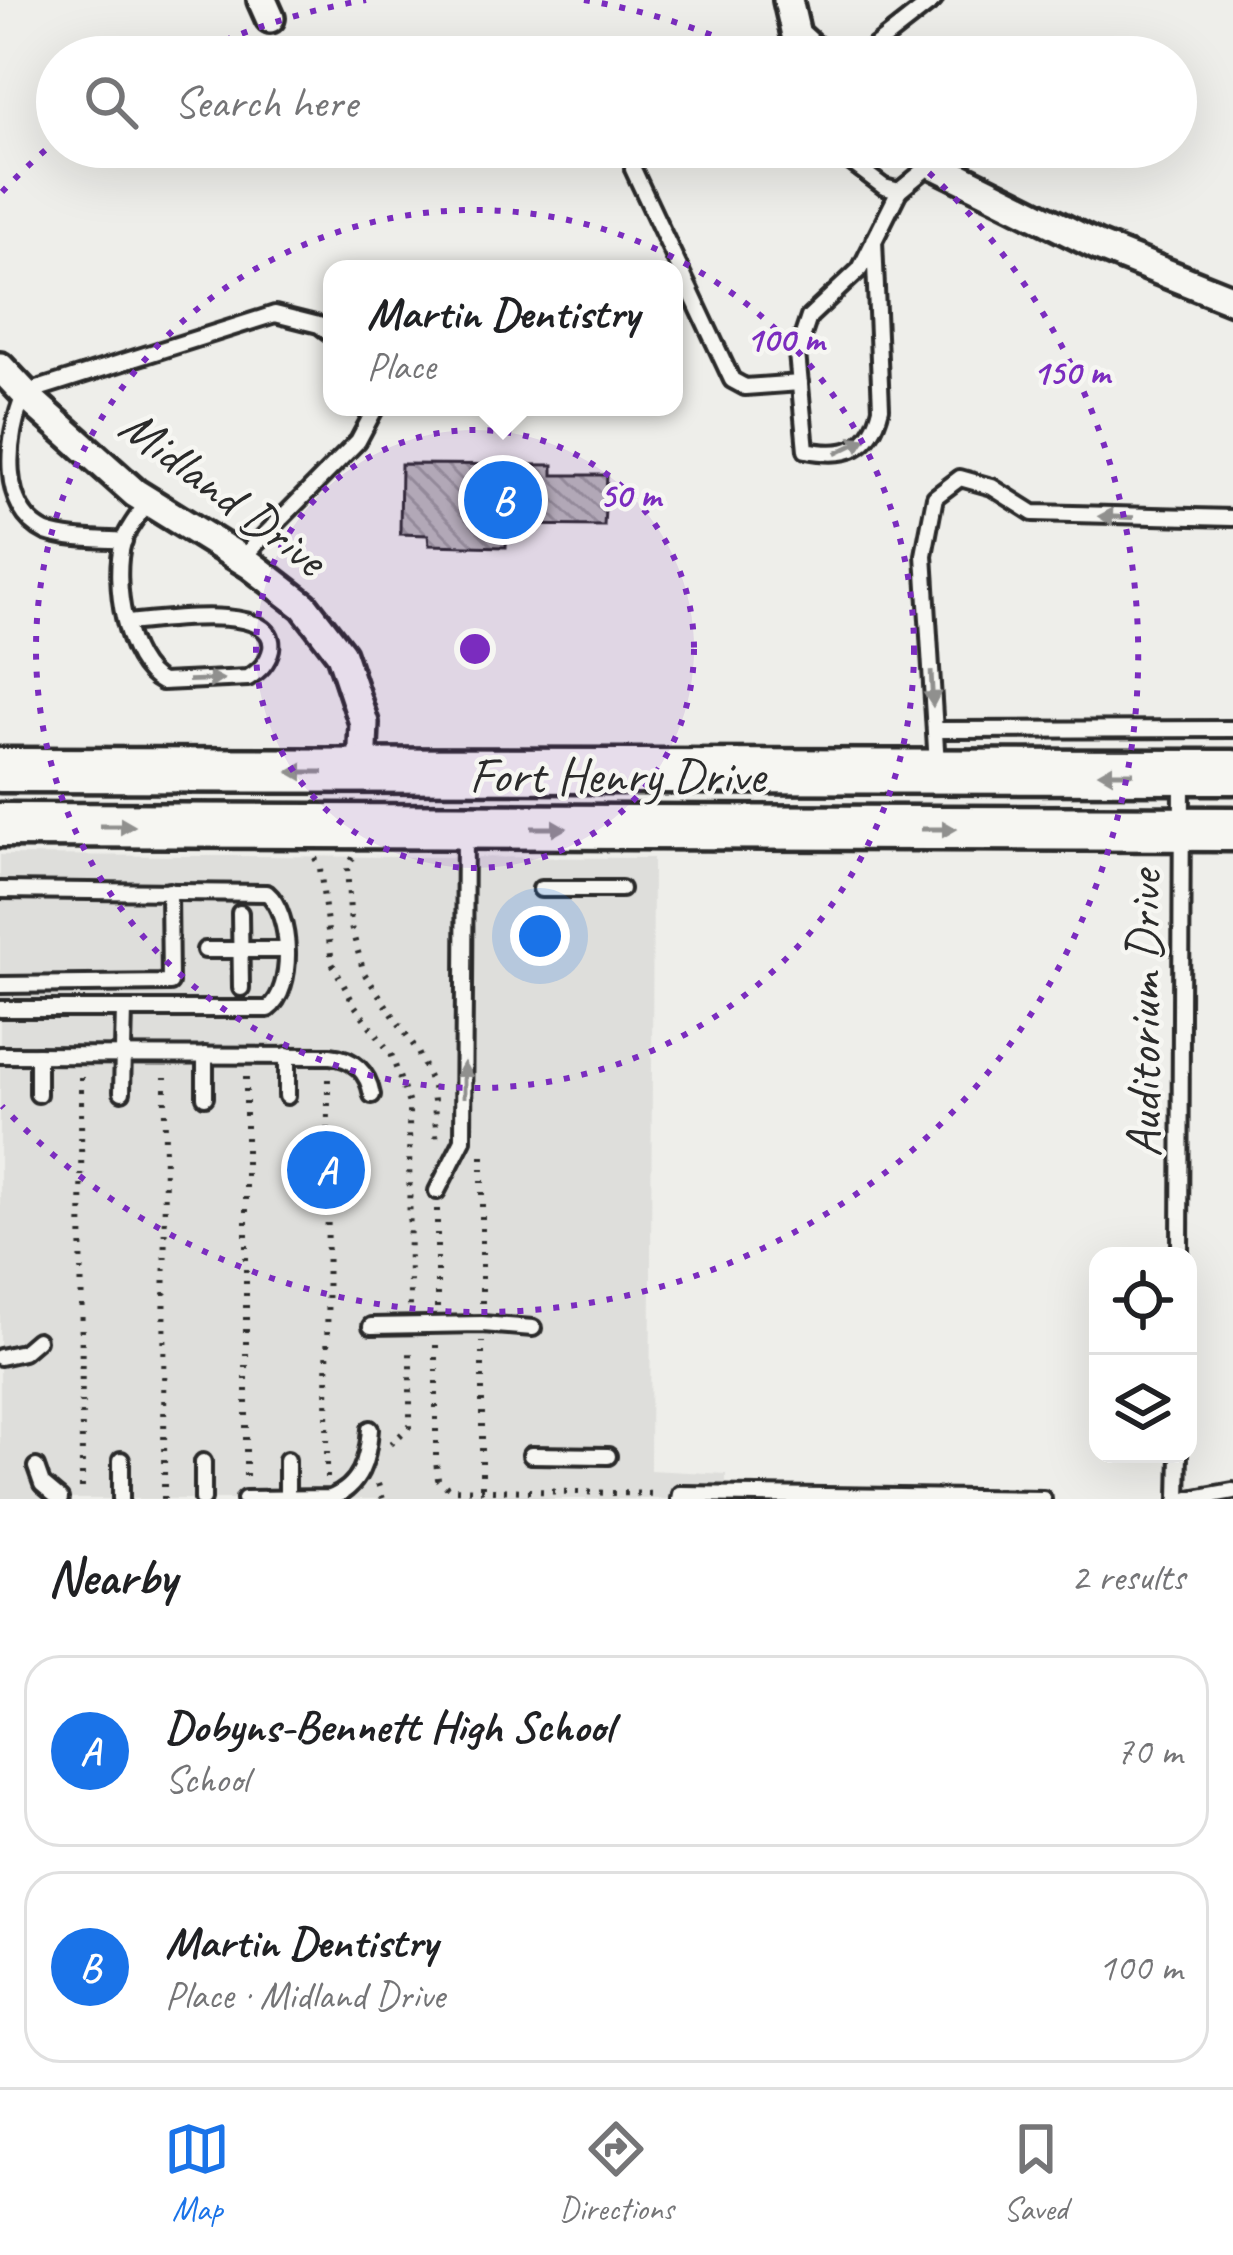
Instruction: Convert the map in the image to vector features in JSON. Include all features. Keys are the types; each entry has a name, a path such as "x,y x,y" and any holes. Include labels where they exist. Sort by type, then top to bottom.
{"main road":[{"name":"Fort Henry Drive","path":"0,770 1233,772"},
{"name":"Fort Henry Drive","path":"0,825 1233,829"}],"street":[{"path":"788,0 797,36"},
{"path":"949,168 1098,246 1233,300"},
{"name":"Midland Drive","path":"0,367 148,501 242,559 304,606 341,655 364,723 362,772"}],"lane":[{"path":"888,36 934,0"},
{"path":"859,168 884,187 899,191"},
{"path":"874,241 881,408 875,433 858,447 832,455 806,450 797,353 809,316 860,268 899,191 915,168"},
{"path":"633,170 675,260"},
{"path":"683,276 732,380 745,387 800,383"},
{"path":"124,541 41,531 8,502 1,479 4,425 25,393 275,314 323,328"},
{"path":"242,559 358,441 371,416"},
{"path":"937,773 924,555 935,497 960,478 992,487 1033,513 1233,518"},
{"path":"127,622 228,617 258,622 272,640 268,659 248,678 162,682 150,676 129,643 121,572 124,541 148,501"},
{"path":"935,730 1233,729"},
{"name":"Auditorium Drive","path":"1180,1247 1183,773"},
{"path":"437,1191 463,1140 465,828"},
{"path":"541,889 620,889"},
{"path":"0,890 267,893 281,912 286,979 282,994 268,1009 0,1010"},
{"path":"0,985 170,983 169,891"},
{"path":"240,913 241,988"},
{"path":"205,950 285,950"},
{"path":"122,1092 124,1010"},
{"path":"0,1055 343,1057 366,1076 372,1095"},
{"path":"38,1055 38,1094"},
{"path":"205,1097 206,1055"},
{"path":"287,1055 287,1096"},
{"path":"371,1326 533,1328"},
{"path":"0,1358 23,1352 37,1340"},
{"path":"246,1499 330,1498 354,1484 361,1473 370,1429"},
{"path":"531,1455 608,1456"},
{"path":"121,1460 121,1499"},
{"path":"287,1460 287,1498"},
{"path":"203,1462 203,1499"},
{"path":"1178,1499 1179,1463"},
{"path":"37,1466 42,1484 60,1499"},
{"path":"1189,1499 1233,1491"},
{"path":"680,1496 1043,1499"}],"path":[{"path":"313,827 311,852 320,868 332,963 355,1006 391,1054 409,1104 410,1426 385,1453"},
{"path":"358,828 356,852 347,867 351,927 364,973 417,1050 433,1087 438,1479 449,1489 482,1495 680,1496"},
{"path":"81,1055 82,1499"},
{"path":"164,1499 165,1055"},
{"path":"246,1055 246,1499"},
{"path":"328,1056 330,1498"},
{"path":"482,1136 482,1495"},
{"path":"377,1473 383,1499"}],"shaded area":[{"path":"0,855 653,858 650,1470 726,1474 726,1499 0,1499"}],"building":[{"path":"401,464 553,465 553,475 607,475 604,526 507,525 506,547 429,545 428,535 400,534"}],"place":[{"name":"Martin Dentistry","path":"503,500"},
{"name":"Dobyns-Bennett High School","path":"326,1170"}]}
